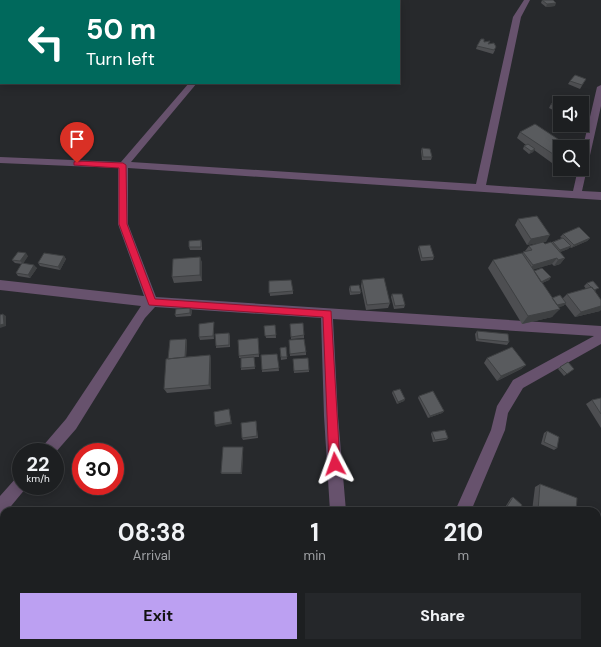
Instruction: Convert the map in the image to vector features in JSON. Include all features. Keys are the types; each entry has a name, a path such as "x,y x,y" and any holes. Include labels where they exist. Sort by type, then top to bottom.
{"street":[{"path":"480,188 517,17 527,0"},
{"path":"152,302 123,224 123,165 192,84"},
{"path":"577,193 601,87"},
{"path":"0,160 123,165 577,193 601,196"},
{"path":"0,285 152,302 601,332"},
{"path":"55,443 71,424 141,314 152,302"},
{"path":"327,314 331,416 338,507"},
{"path":"465,507 498,430 502,411 518,384 601,338"},
{"path":"1,507 12,494"}],"building":[{"path":"542,0 553,0 556,3 547,4"},
{"path":"481,39 484,39 484,42 490,41 488,44 494,43 496,47 494,50 477,46"},
{"path":"575,75 586,79 582,85 570,81"},
{"path":"535,124 559,140 553,140 553,154 520,132"},
{"path":"528,144 535,149 531,151 524,146"},
{"path":"422,148 430,149 432,157 423,157"},
{"path":"537,216 550,235 531,239 518,219"},
{"path":"579,227 590,238 574,245 563,234"},
{"path":"563,238 571,246 560,250 553,242"},
{"path":"201,240 201,247 189,247 189,241"},
{"path":"543,242 545,244 551,242 565,258 558,260 557,258 533,265 523,252 532,250 529,246"},
{"path":"430,245 434,257 422,258 419,246"},
{"path":"18,252 26,253 20,261 12,260"},
{"path":"44,253 64,256 58,267 38,263"},
{"path":"522,253 560,309 528,316 493,260"},
{"path":"200,257 200,275 172,277 173,259"},
{"path":"22,263 34,265 28,275 16,273"},
{"path":"542,268 551,277 541,282 534,271"},
{"path":"384,278 390,303 367,305 362,280"},
{"path":"291,280 293,291 269,293 269,281"},
{"path":"593,281 599,288 594,290 587,283"},
{"path":"359,285 361,292 351,292 350,286"},
{"path":"592,287 601,300 601,306 581,312 567,294"},
{"path":"392,294 402,294 405,305 395,306"},
{"path":"560,295 566,303 557,305 552,298"},
{"path":"190,308 190,313 175,315 176,309"},
{"path":"3,314 4,324 0,325 0,315"},
{"path":"214,322 213,336 199,337 199,324"},
{"path":"303,323 304,335 291,337 290,324"},
{"path":"275,325 276,335 265,336 264,326"},
{"path":"477,331 508,334 509,342 478,339"},
{"path":"229,333 229,345 216,346 215,334"},
{"path":"258,338 259,354 239,356 238,340"},
{"path":"186,339 185,357 168,359 170,340"},
{"path":"304,339 306,352 290,354 289,340"},
{"path":"286,347 287,357 281,357 280,348"},
{"path":"512,347 526,365 501,376 487,358"},
{"path":"277,354 279,368 262,370 261,355"},
{"path":"210,355 209,385 164,389 166,359"},
{"path":"254,357 255,367 241,368 241,358"},
{"path":"308,358 309,370 294,371 293,359"},
{"path":"568,362 574,369 567,374 560,367"},
{"path":"400,389 405,399 398,402 393,391"},
{"path":"433,391 444,411 430,416 419,396"},
{"path":"601,398 601,414 592,400"},
{"path":"229,409 231,422 215,425 214,412"},
{"path":"256,421 257,436 242,438 241,423"},
{"path":"445,430 448,438 435,440 432,432"},
{"path":"547,431 559,437 557,448 544,442"},
{"path":"223,447 243,447 241,473 221,473"},
{"path":"540,484 577,498 576,507 538,507"},
{"path":"513,497 522,505 521,507 507,507"}],"route":[{"path":"77,163 123,165 123,224 152,302 327,314 331,416 335,464"}]}
